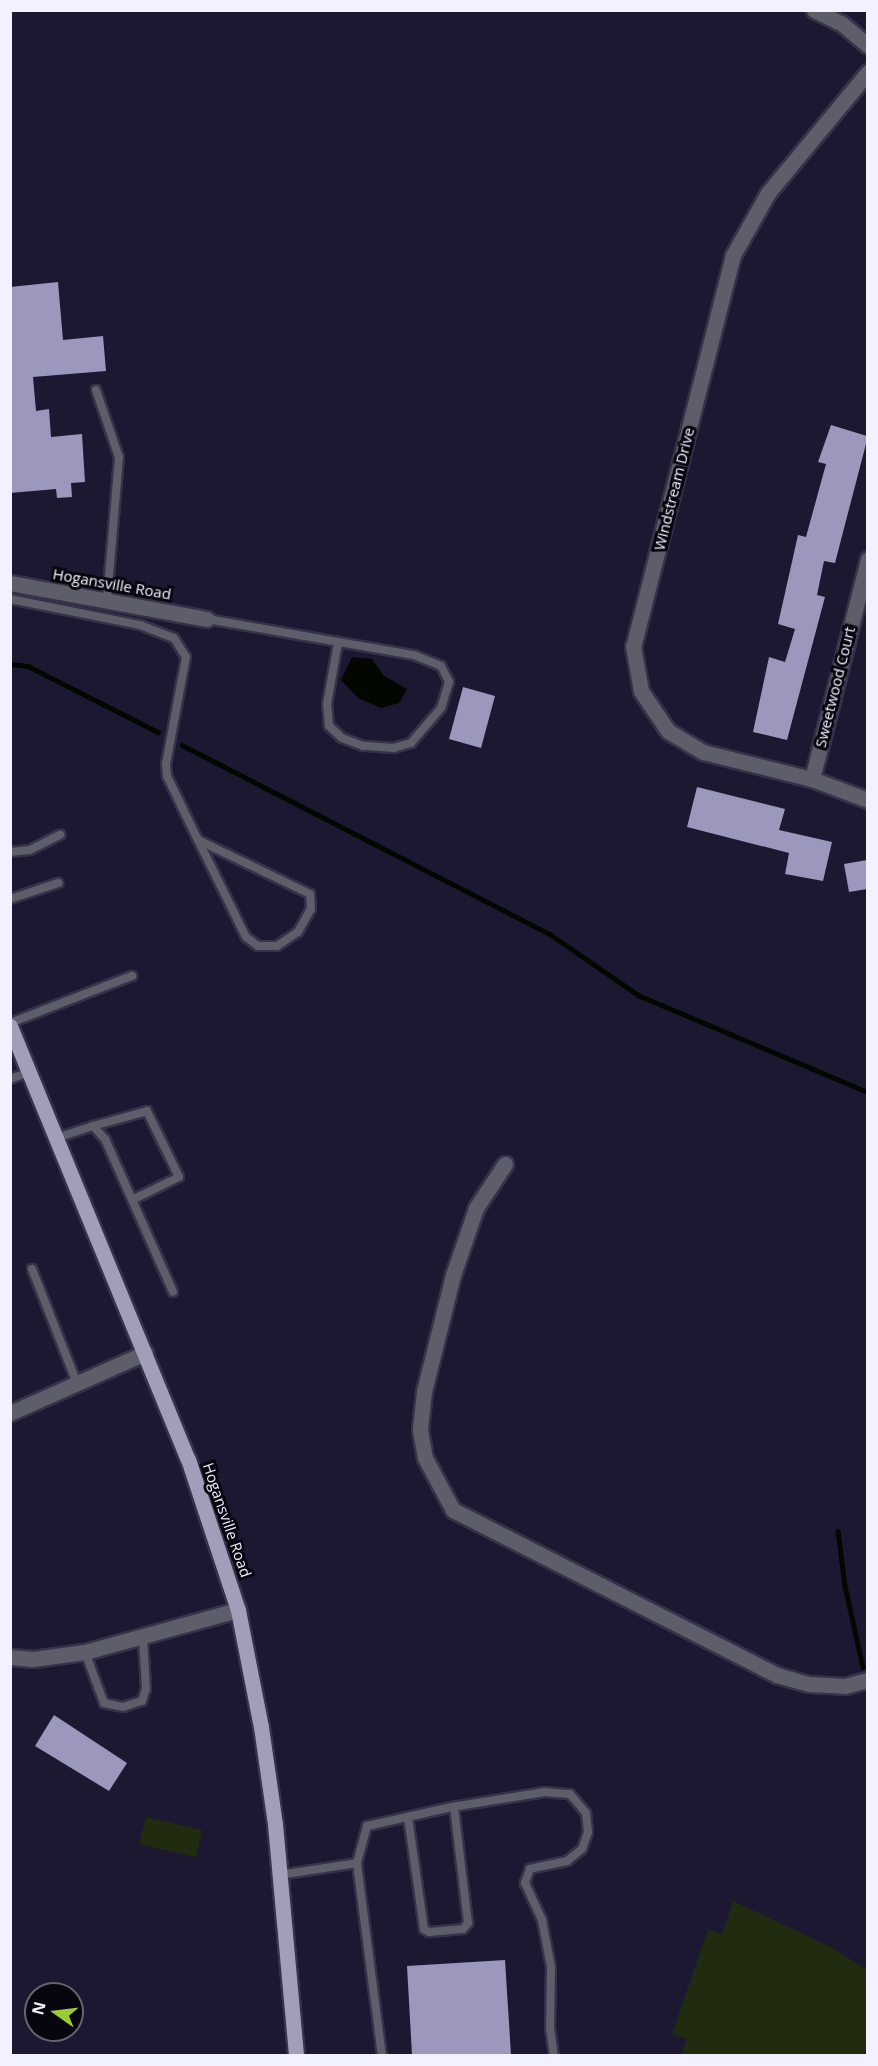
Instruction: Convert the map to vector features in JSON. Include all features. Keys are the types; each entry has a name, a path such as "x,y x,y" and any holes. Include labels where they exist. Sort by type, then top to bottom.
{"main road":[{"name":"Hogansville Road","path":"10,1024 145,1353 208,1515 238,1610 261,1727 279,1875 296,2055"}],"street":[{"path":"814,10 841,23 867,46"},
{"name":"Windstream Drive","path":"867,72 768,192 733,255 633,646 641,691 668,731 703,752 812,779 867,800"},
{"name":"Sweetwood Court","path":"812,779 867,559"},
{"name":"Hogansville Road","path":"10,583 207,619"},
{"path":"505,1164 476,1208 453,1275 424,1391 420,1430 424,1458 453,1510 777,1675 809,1684 845,1686 867,1680"},
{"path":"10,1413 145,1353"},
{"path":"10,1657 33,1659 85,1652 143,1638 238,1610"}],"lane":[{"path":"96,390 119,457 107,601"},
{"path":"10,599 140,624 174,638 186,657 166,764 167,776 198,840 246,937 258,946 277,946 298,932 311,909 310,894 198,840"},
{"path":"207,619 414,655 441,666 449,682 441,708 411,743 394,748 363,746 342,738 329,726 327,704 338,643"},
{"path":"10,852 30,850 60,836"},
{"path":"10,899 58,883"},
{"path":"10,1024 132,976"},
{"path":"10,1079 29,1072"},
{"path":"56,1138 147,1111 179,1177 132,1200"},
{"path":"93,1126 105,1139 173,1292"},
{"path":"32,1269 77,1383"},
{"path":"85,1652 104,1703 123,1707 142,1701 144,1695 143,1638"},
{"path":"382,2055 357,1863 367,1826 454,1807 545,1792 570,1794 586,1813 588,1832 582,1849 567,1861 530,1869 525,1883 542,1920 551,1967 550,2028 554,2055"},
{"path":"408,1817 424,1929 429,1932 462,1929 468,1923 454,1807"},
{"path":"279,1875 357,1863"}],"green space":[{"path":"146,1817 202,1830 196,1857 139,1844"},
{"path":"733,1901 831,1947 867,1970 867,2055 681,2055 687,2039 672,2034 708,1929 722,1934"}],"shaded area":[{"path":"352,657 372,659 384,676 407,689 399,703 381,708 358,698 341,680"}],"building":[{"path":"58,282 63,340 103,336 106,371 33,377 36,411 49,409 51,437 82,434 85,482 71,483 72,497 57,498 56,489 10,493 10,287"},
{"path":"831,425 867,436 867,440 835,563 824,561 817,595 825,597 787,740 753,732 769,657 785,662 795,629 778,624 798,535 806,537 826,464 818,462"},
{"path":"463,687 495,696 481,748 449,739"},
{"path":"697,787 785,809 779,830 832,842 823,881 785,874 789,853 687,827"},
{"path":"867,860 867,889 849,892 844,864"},
{"path":"54,1715 127,1763 109,1791 35,1746"},
{"path":"505,1960 511,2055 412,2055 407,1966"}],"waterway":[{"path":"10,664 28,666 158,732"},
{"path":"182,745 550,934 638,995 868,1092"},
{"path":"838,1531 845,1586 863,1667"}]}
